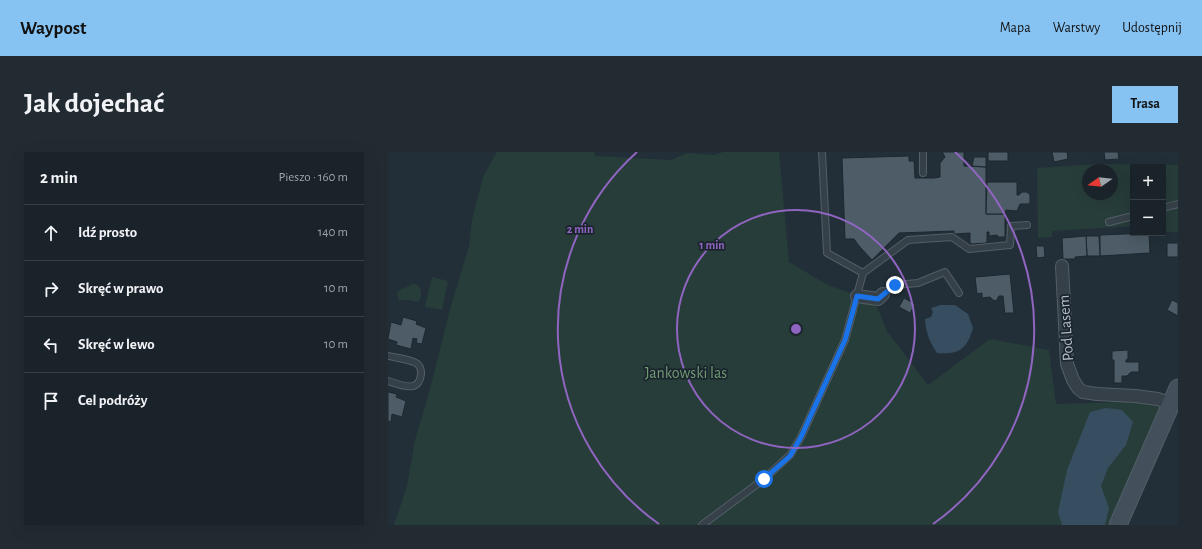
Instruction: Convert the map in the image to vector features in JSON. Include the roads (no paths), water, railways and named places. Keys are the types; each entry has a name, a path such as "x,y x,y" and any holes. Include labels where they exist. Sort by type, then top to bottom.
{"street":[{"name":"Pod Lasem","path":"1062,266 1067,364 1073,380 1078,388 1083,392 1158,399 1171,404"},
{"path":"857,296 878,299 883,294"},
{"path":"1118,525 1178,388"}],"lane":[{"path":"822,152 827,253 863,273"},
{"path":"923,152 923,173"},
{"path":"1166,207 1178,204"},
{"path":"1109,222 1130,217"},
{"path":"702,525 764,479 790,456 801,437 845,340 863,273 908,240 952,237 969,249 1010,245 1011,226 1027,225"},
{"path":"883,294 895,285 918,283 945,272 959,293"},
{"path":"388,356 416,363 421,367 421,372 419,382 412,387 388,381"}],"water":[{"path":"941,305 955,305 968,314 973,328 965,346 956,352 937,353 928,336 925,319 931,317 933,312 931,308"},
{"path":"1106,408 1122,410 1133,422 1126,445 1108,468 1101,486 1109,508 1105,525 1062,525 1058,512 1067,470 1090,412"}],"park label":[{"name":"Jankowski las","path":"686,373"}]}
